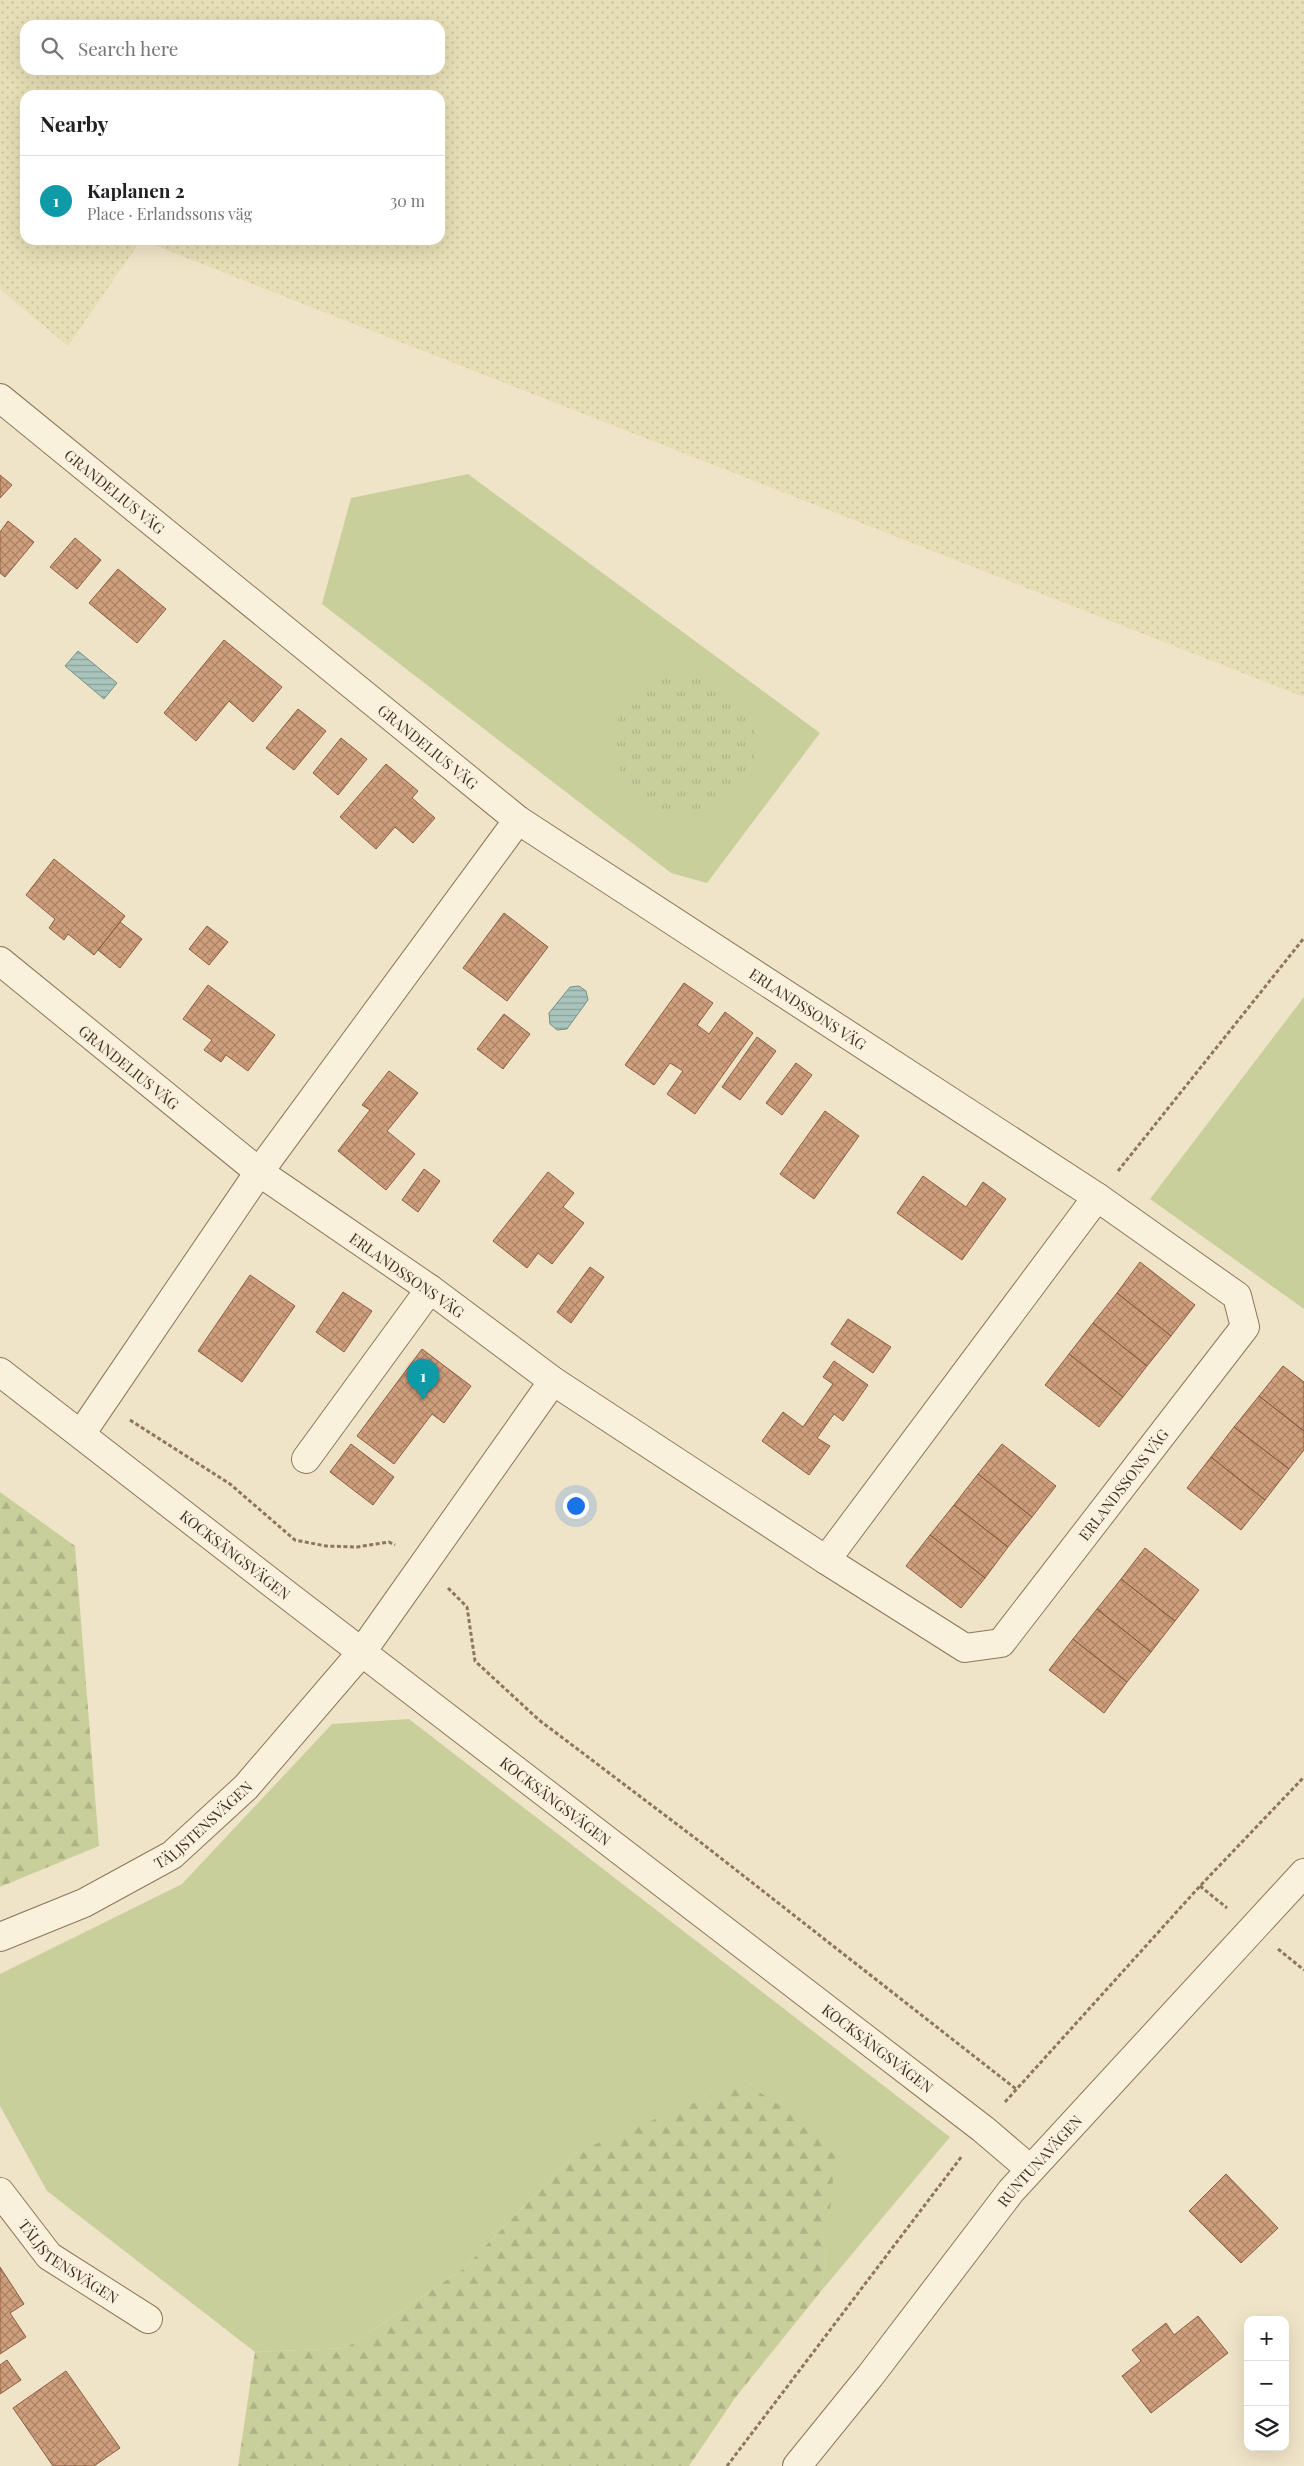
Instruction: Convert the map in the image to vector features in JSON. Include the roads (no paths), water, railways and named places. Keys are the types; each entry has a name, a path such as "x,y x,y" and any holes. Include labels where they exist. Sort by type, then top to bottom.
{"street":[{"name":"GRANDELIUS VÄG","path":"0,398 518,820"},
{"path":"81,1434 259,1172 518,820"},
{"name":"ERLANDSSONS VÄG","path":"259,1172 430,1289 553,1381 826,1560 965,1648 1001,1643 1245,1327 1237,1296 1097,1197 518,820"},
{"name":"GRANDELIUS VÄG","path":"0,962 259,1172"},
{"path":"826,1560 1097,1197"},
{"path":"306,1459 430,1289"},
{"name":"KOCKSÄNGSVÄGEN","path":"0,1372 361,1652 983,2129 1030,2169"},
{"path":"361,1652 553,1381"},
{"name":"TÄLJSTENSVÄGEN","path":"0,1937 84,1903 172,1855 246,1787 361,1652"},
{"name":"RUNTUNAVÄGEN","path":"797,2466 1030,2169 1304,1873"},
{"name":"TÄLJSTENSVÄGEN","path":"0,2192 48,2256 148,2319"}],"water":[{"path":"78,651 117,683 104,699 65,666"},
{"path":"579,986 586,991 588,1000 567,1029 557,1030 550,1024 549,1013 570,987"}],"place":[{"name":"Kaplanen 2","path":"423,1400"}]}
